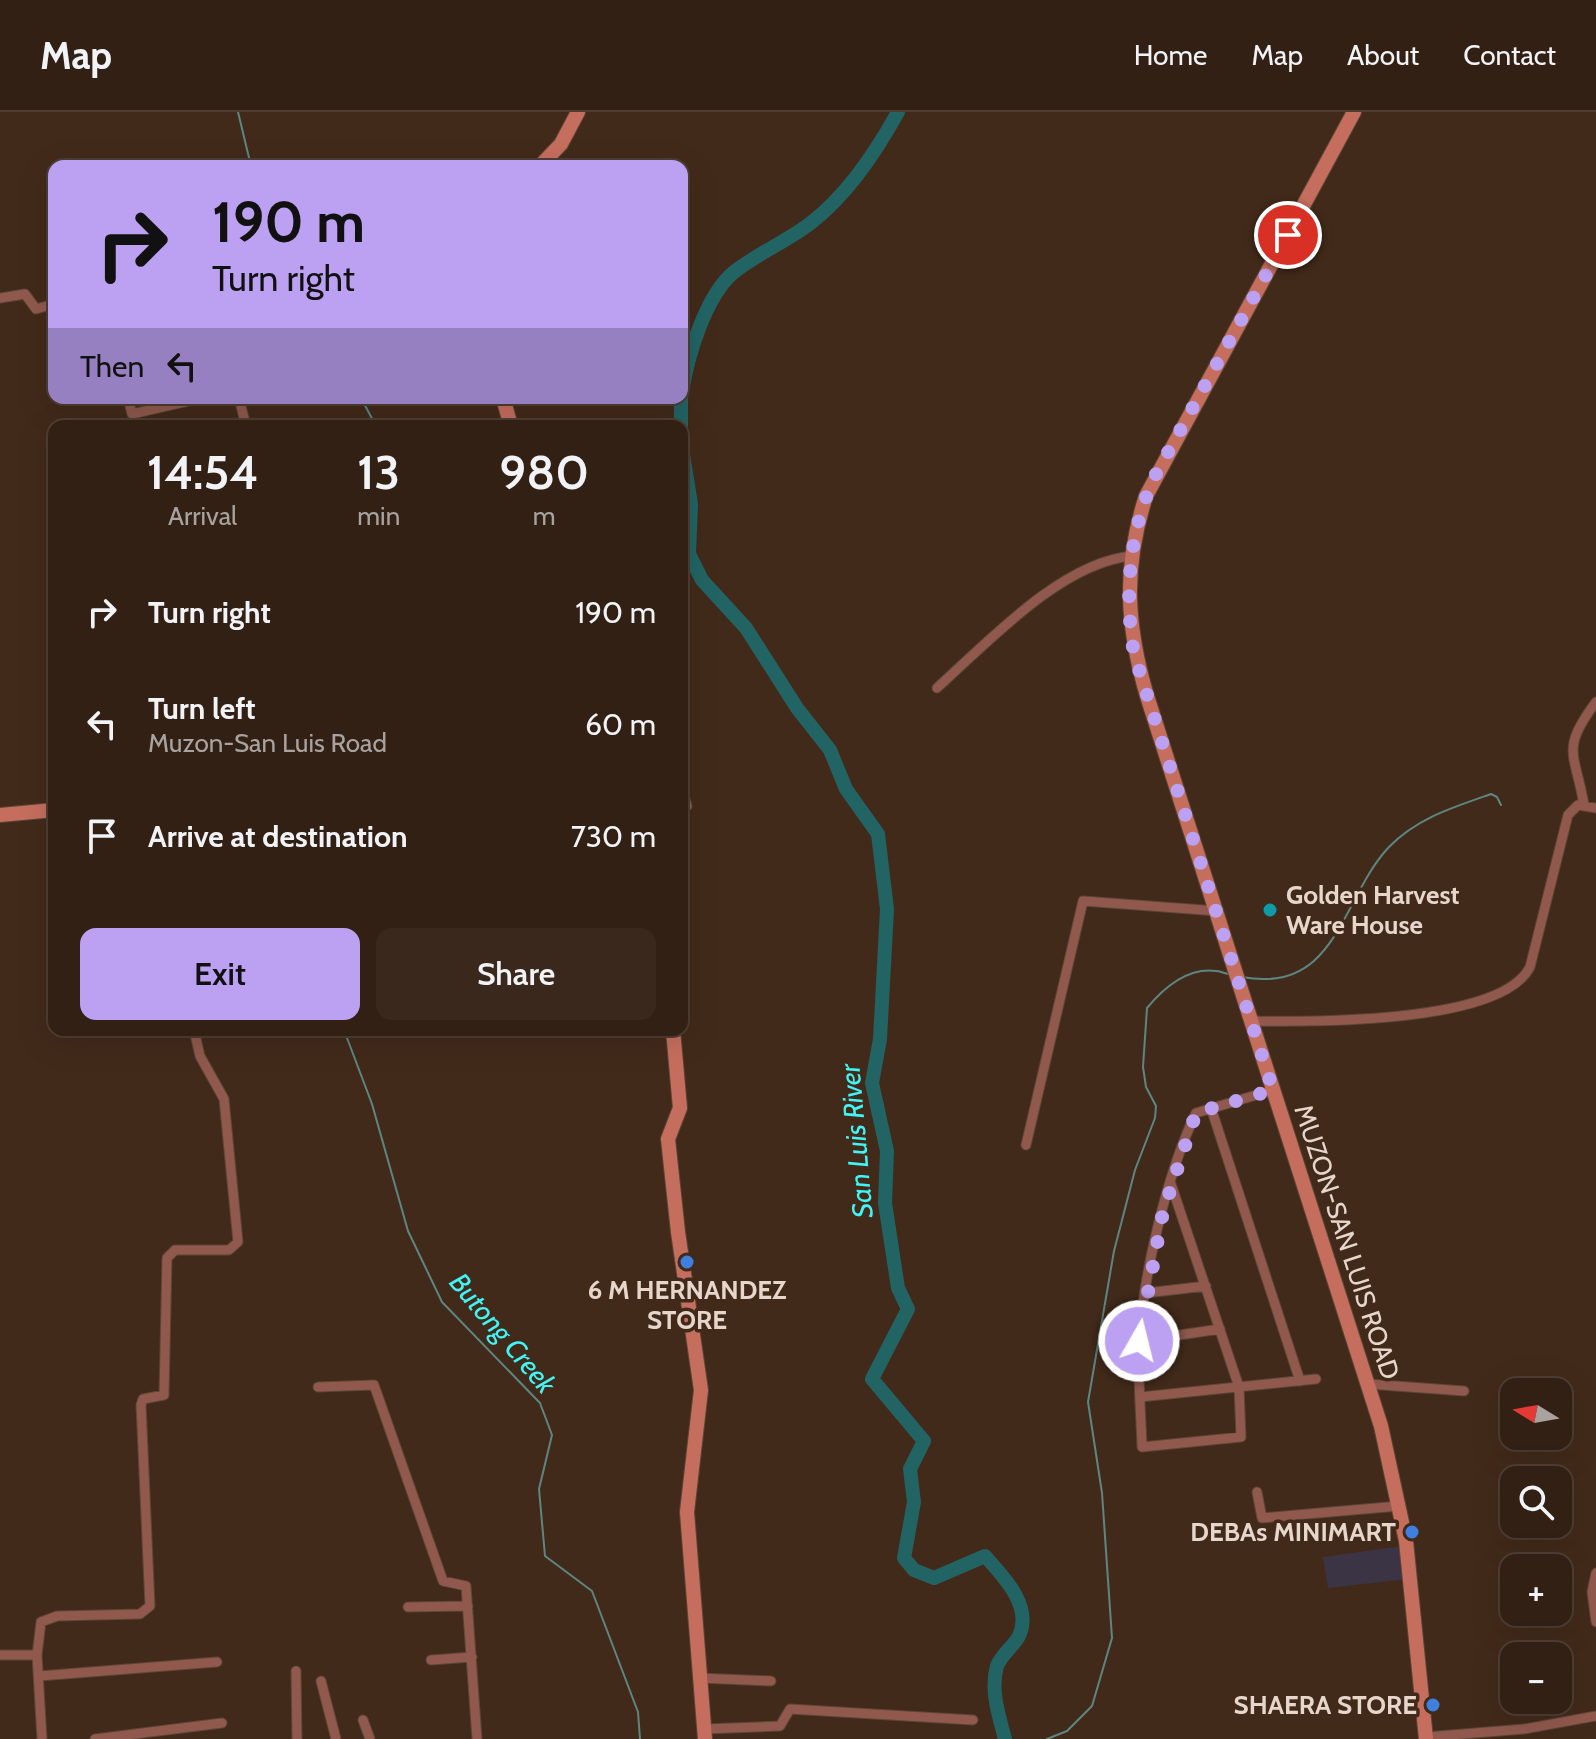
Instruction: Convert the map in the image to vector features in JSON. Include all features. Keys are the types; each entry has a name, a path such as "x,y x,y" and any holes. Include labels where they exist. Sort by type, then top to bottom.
{"main road":[{"path":"546,160 561,144 578,112"},
{"name":"MUZON-SAN LUIS ROAD","path":"1354,112 1146,496 1132,556 1128,608 1134,654 1368,1384 1399,1506 1418,1633 1426,1738"},
{"path":"0,815 48,811"},
{"path":"674,1036 680,1108 668,1139 701,1390 687,1512 705,1734"}],"street":[{"path":"0,298 25,294 36,309 48,306"},
{"path":"130,404 132,414 176,404"},
{"path":"937,688 1026,608 1099,563 1132,556"},
{"path":"1584,805 1570,748 1575,733 1596,702"},
{"path":"1251,1021 1341,1021 1433,1012 1503,993 1520,982 1530,967 1568,815 1578,805 1596,808"},
{"path":"1026,1145 1083,901 1217,911"},
{"path":"42,1739 37,1655 39,1627 44,1619 140,1614 150,1606 141,1405 143,1399 164,1395 167,1258 175,1250 229,1250 238,1242 224,1099 200,1056 195,1036"},
{"path":"1171,1184 1239,1387 1241,1437 1142,1447 1139,1341 1146,1293 1163,1212 1171,1184 1196,1113 1273,1090"},
{"path":"1211,1108 1300,1381"},
{"path":"1163,1212 1179,1206"},
{"path":"1146,1293 1206,1286"},
{"path":"1139,1341 1220,1329"},
{"path":"1140,1397 1316,1379"},
{"path":"1368,1384 1464,1391"},
{"path":"318,1387 374,1385 443,1581 466,1586 477,1739"},
{"path":"1257,1492 1262,1518 1399,1506"},
{"path":"1596,1573 1592,1592 1596,1622"},
{"path":"408,1607 468,1606"},
{"path":"0,1655 37,1655"},
{"path":"431,1660 472,1657"},
{"path":"39,1676 217,1662"},
{"path":"296,1671 297,1739"},
{"path":"699,1678 771,1681"},
{"path":"321,1681 336,1739"},
{"path":"705,1734 780,1726 790,1709 973,1720"},
{"path":"1426,1738 1524,1729 1596,1716"},
{"path":"363,1720 370,1739"},
{"path":"95,1739 222,1723"}],"shaded area":[{"path":"1403,1546 1408,1579 1328,1588 1323,1557"}],"waterway":[{"name":"Butong Creek","path":"238,112 250,160"},
{"name":"San Luis River","path":"688,363 706,312 724,283 743,265 803,229 838,199 860,172 898,112"},
{"name":"Butong Creek","path":"364,404 373,420"},
{"name":"San Luis River","path":"681,404 681,420"},
{"name":"San Luis River","path":"688,485 691,504 689,554 702,580 746,628 797,708 830,750 846,789 878,834 887,909 880,1039 872,1083 887,1151 885,1203 898,1288 908,1309 872,1379 924,1441 910,1469 914,1502 904,1558 914,1570 934,1578 985,1556 1007,1582 1019,1603 1022,1614 1019,1636 999,1662 994,1684 1005,1739"},
{"path":"1242,977 1274,979 1299,971 1318,957 1334,938 1373,868 1389,847 1412,828 1437,814 1491,794 1497,797 1501,805"},
{"path":"1047,1739 1067,1731 1092,1706 1112,1638 1102,1493 1088,1402 1114,1251 1135,1170 1155,1118 1156,1106 1146,1087 1143,1067 1147,1008 1163,991 1193,973 1216,971 1228,974"},
{"name":"Butong Creek","path":"346,1036 372,1104 408,1231 442,1302 540,1403 552,1435 539,1489 545,1556 592,1591 638,1712 640,1739"}],"place":[{"name":"Golden Harvest Ware House","path":"1270,910"},
{"name":"6 M HERNANDEZ STORE","path":"687,1262"},
{"name":"DEBAs MINIMART","path":"1412,1532"},
{"name":"SHAERA STORE","path":"1433,1705"}],"route":[{"path":"1139,1341 1163,1212 1191,1122 1196,1113 1273,1090 1134,654 1128,608 1132,556 1140,515 1155,476 1288,235"}]}
